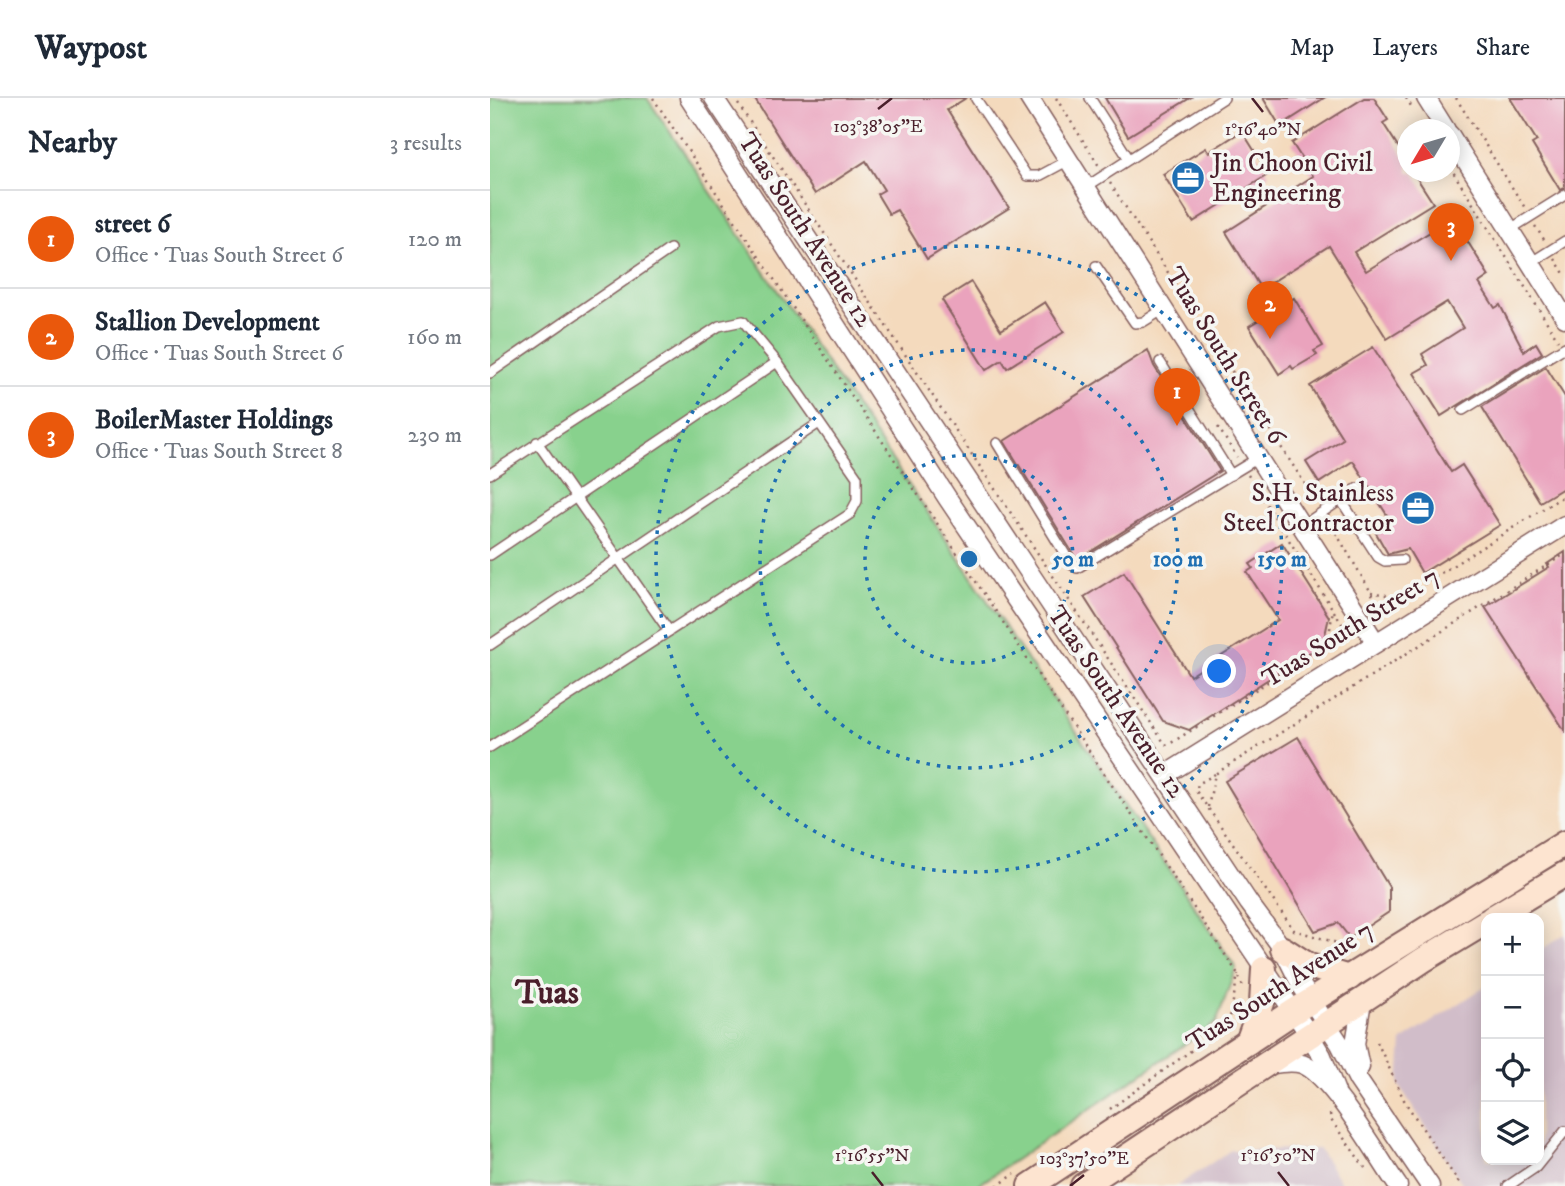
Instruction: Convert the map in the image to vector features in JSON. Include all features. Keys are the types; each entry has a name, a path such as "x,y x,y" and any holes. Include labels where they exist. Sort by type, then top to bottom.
{"street":[{"name":"Tuas South Avenue 12","path":"689,98 940,487 1264,969 1302,1007 1372,1097 1430,1186"},
{"name":"Tuas South Avenue 12","path":"714,98 1283,949 1302,1007"},
{"name":"Tuas South Street 6","path":"1029,98 1376,643"},
{"path":"1426,98 1439,119"},
{"path":"1460,151 1565,318"},
{"name":"Tuas South Street 7","path":"1165,775 1565,525"},
{"name":"Tuas South Avenue 7","path":"1023,1180 1565,843"},
{"path":"1500,913 1565,874"},
{"path":"1083,1186 1481,925"},
{"path":"1283,949 1310,966 1349,978"},
{"path":"1248,1042 1262,1003 1264,969"},
{"path":"1362,1001 1354,1055 1372,1097"},
{"name":"Tuas South Avenue 12","path":"1318,1030 1322,1056 1338,1095 1398,1186"},
{"path":"1266,1065 1302,1064 1317,1074 1338,1095 1348,1080 1357,1080"}],"lane":[{"path":"1090,98 1129,159"},
{"path":"1086,187 1224,98"},
{"path":"976,99 1027,176 1039,176 1069,160"},
{"path":"1509,230 1565,195"},
{"path":"1530,263 1565,241"},
{"path":"490,373 670,248"},
{"path":"1096,265 1135,323 1143,322 1164,309"},
{"path":"490,474 719,326 743,321 777,362 857,477 857,500 850,514 490,747"},
{"path":"1463,410 1564,348"},
{"path":"490,555 777,362"},
{"path":"1160,362 1231,475"},
{"path":"490,645 819,423"},
{"path":"537,442 669,631"},
{"path":"997,443 1071,564 1077,568 1258,458"},
{"path":"1302,526 1358,488"},
{"path":"1340,500 1378,557 1385,561 1402,560"},
{"path":"1508,1186 1536,1167 1565,1130"}],"path":[{"path":"653,98 1238,974 1248,999"},
{"path":"734,98 1165,744"},
{"path":"1056,98 1323,512 1381,610"},
{"path":"1456,98 1565,275"},
{"path":"1459,182 1564,348"},
{"path":"1323,941 1294,930 1196,791 1198,784 1565,554"},
{"path":"1371,592 1401,598"},
{"path":"1328,644 1333,608"},
{"path":"1208,807 1214,774"},
{"path":"1229,1023 1238,974"},
{"path":"1100,1116 1237,1017"},
{"path":"1377,1042 1405,1102 1461,1186"},
{"path":"997,1186 1023,1180"}],"shaded area":[{"path":"1565,934 1565,1186 1464,1186 1399,1085 1402,1041 1481,989 1481,1165 1544,1165 1544,948"},
{"path":"1319,1149 1343,1186 1177,1186 1231,1150"}],"green space":[{"path":"490,98 647,98 1236,968 1216,1023 977,1186 490,1186"}],"building":[{"path":"754,98 966,98 947,110 1009,208 927,259 897,210 889,214 877,194 884,190 866,161 815,194"},
{"path":"1105,98 1190,98 1128,136"},
{"path":"1263,98 1324,98 1280,126"},
{"path":"1364,98 1374,98 1388,120 1383,123 1397,145 1397,182 1419,182 1433,203 1354,252 1366,271 1453,218 1489,276 1479,283 1495,308 1500,305 1524,351 1536,343 1542,353 1441,416 1414,373 1428,365 1422,354 1463,328 1447,302 1387,339 1329,246 1261,289 1226,232 1313,176 1292,143"},
{"path":"1510,98 1565,98 1565,188 1560,190 1532,144 1537,141"},
{"path":"1242,131 1269,174 1193,222 1163,174 1206,148 1209,152"},
{"path":"971,282 1001,330 1045,302 1064,332 1007,368 1002,360 986,370 942,300"},
{"path":"1294,298 1323,346 1314,351 1317,355 1279,374 1249,326"},
{"path":"1373,347 1451,472 1462,465 1500,525 1422,573 1408,549 1388,554 1376,533 1392,523 1353,461 1319,483 1306,462 1343,439 1310,386"},
{"path":"1148,350 1154,366 1220,471 1077,560 1004,441"},
{"path":"1546,367 1565,397 1565,487 1540,502 1482,407"},
{"path":"1282,543 1329,617 1323,644 1189,730 1163,721 1084,597 1124,572 1190,676 1278,620 1247,572 1253,568 1250,564"},
{"path":"1565,552 1565,731 1485,607 1549,567 1547,564"},
{"path":"1298,737 1389,887 1389,912 1350,938 1338,923 1315,931 1225,781"}],"place":[{"name":"Jin Choon Civil Engineering","path":"1188,178"},
{"name":"BoilerMaster Holdings","path":"1451,261"},
{"name":"Stallion Development","path":"1270,339"},
{"name":"street 6","path":"1177,426"},
{"name":"S.H. Stainless Steel Contractor","path":"1418,508"}],"district":[{"name":"Tuas","path":"547,993"}]}
